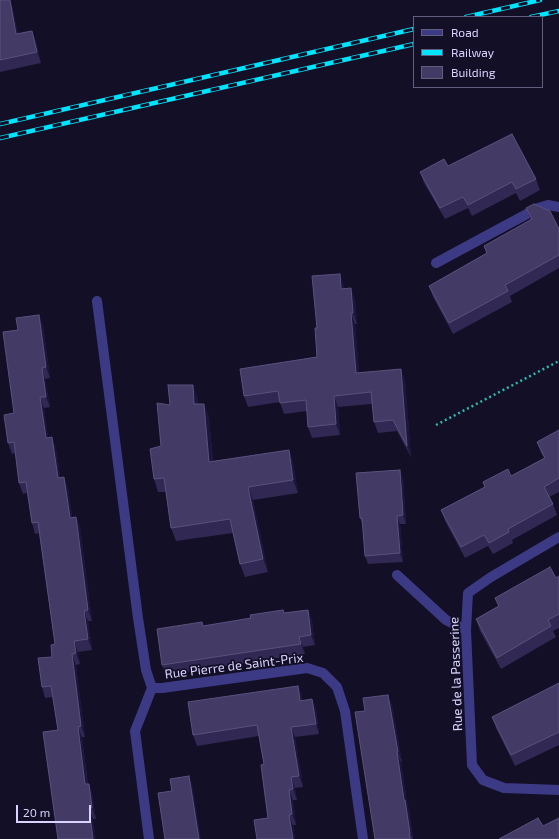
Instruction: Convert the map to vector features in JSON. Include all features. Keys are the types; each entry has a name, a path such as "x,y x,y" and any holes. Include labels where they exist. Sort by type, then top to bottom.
{"street":[{"path":"436,263 538,208 548,205 559,207"},
{"path":"97,301 138,618 146,670 152,688"},
{"name":"Rue de la Passerine","path":"559,538 491,577 468,593 466,630 472,765 483,780 504,788 559,790"},
{"path":"397,575 446,620 466,630"},
{"name":"Rue Pierre de Saint-Prix","path":"149,839 135,731 152,688 162,688 307,668 323,673 337,687 345,711 363,839"}],"path":[{"path":"436,426 559,361"}],"building":[{"path":"0,0 10,0 16,34 32,31 37,52 0,60"},
{"path":"512,134 536,179 516,189 512,182 468,205 463,197 440,208 420,172 444,159 448,166"},
{"path":"534,204 550,211 559,229 559,255 505,285 508,291 449,323 429,286 487,253 484,246 532,219 526,208"},
{"path":"340,274 341,289 351,288 353,313 351,313 356,373 401,369 407,446 393,420 374,422 371,392 334,396 336,424 308,427 306,400 280,403 278,391 244,396 240,369 317,357 315,328 317,328 312,276"},
{"path":"39,315 46,367 42,368 46,397 40,397 46,438 52,437 58,478 64,477 70,518 76,517 88,610 84,611 88,639 74,641 76,653 72,654 81,726 78,727 85,784 89,784 92,808 89,808 93,839 58,839 43,732 58,730 51,686 42,687 38,658 52,657 51,645 55,644 38,522 32,523 26,482 19,483 14,442 8,443 4,415 14,413 3,332 18,330 16,318"},
{"path":"168,385 193,385 194,404 204,404 209,462 289,450 293,480 248,487 263,559 240,564 230,519 171,528 164,478 154,479 150,449 161,446 157,403 170,405"},
{"path":"559,430 559,478 544,487 553,504 508,529 509,532 489,543 484,535 461,547 441,510 485,487 483,482 508,469 511,476 545,458 537,442"},
{"path":"400,470 403,515 397,516 400,553 365,556 356,473"},
{"path":"550,567 556,578 559,576 559,614 548,620 551,626 497,658 476,619 499,606 495,598"},
{"path":"283,610 284,613 308,610 311,635 299,637 301,644 162,665 157,629 202,622 203,626 251,618 250,615"},
{"path":"559,683 559,732 511,755 492,717"},
{"path":"298,686 300,701 312,699 316,724 291,727 299,776 291,777 293,789 289,790 292,814 289,815 293,839 257,839 254,820 268,818 261,765 264,764 257,725 193,735 188,702"},
{"path":"388,695 398,752 410,839 375,839 355,712 365,711 363,698"},
{"path":"189,776 199,839 165,839 158,793 172,791 170,779"},
{"path":"538,818 543,826 559,818 559,839 499,839"}],"railway":[{"path":"470,16 540,0"},
{"path":"536,16 559,11"},
{"path":"0,124 413,29"},
{"path":"0,138 413,44"}]}
